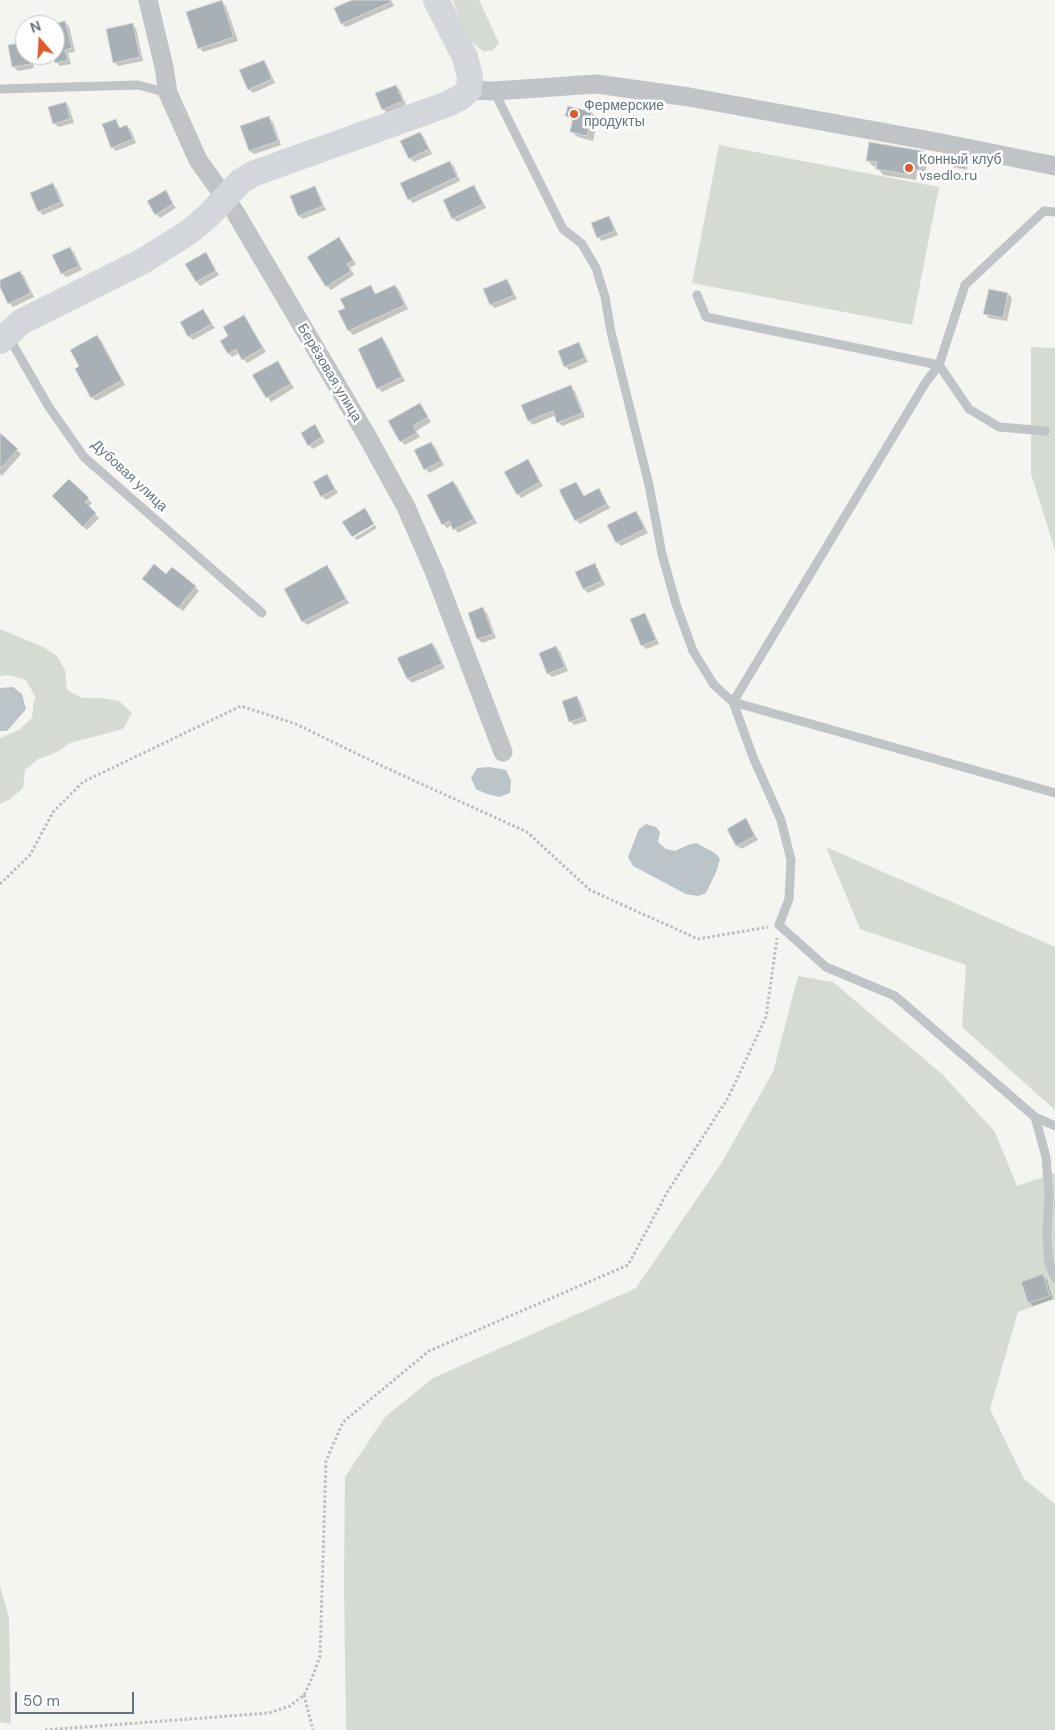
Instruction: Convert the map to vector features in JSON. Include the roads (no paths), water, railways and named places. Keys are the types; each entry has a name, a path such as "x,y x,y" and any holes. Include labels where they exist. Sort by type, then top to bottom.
{"street":[{"name":"Берёзовая улица","path":"148,0 164,67 168,93 198,160 226,197 367,436 406,507 434,571 503,752"},
{"path":"437,1 465,57 470,76 481,90"},
{"path":"3,337 21,322 143,261 189,232 208,216 241,181 255,172 448,104 481,90 596,84 690,96 942,142 1055,166"}],"lane":[{"path":"0,89 138,85 168,93"},
{"path":"481,90 563,229 582,244 596,268 605,297 611,332 649,485 662,554 676,604 693,651 714,685 733,702 1055,793"},
{"path":"733,702 926,382 939,365 965,285 1044,211 1055,212"},
{"path":"696,295 706,317 939,365 969,409 999,427 1045,431"},
{"name":"Дубовая улица","path":"3,337 84,457 262,613"},
{"path":"733,702 753,757 781,820 791,860 789,899 779,926 826,967 895,996 1035,1117 1055,1126"},
{"path":"1035,1117 1046,1157 1049,1194 1048,1254 1049,1263 1055,1278"}],"place":[{"name":"Фермерские продукты","path":"574,114"},
{"name":"Конный клуб vsedlo.ru","path":"909,168"}]}
